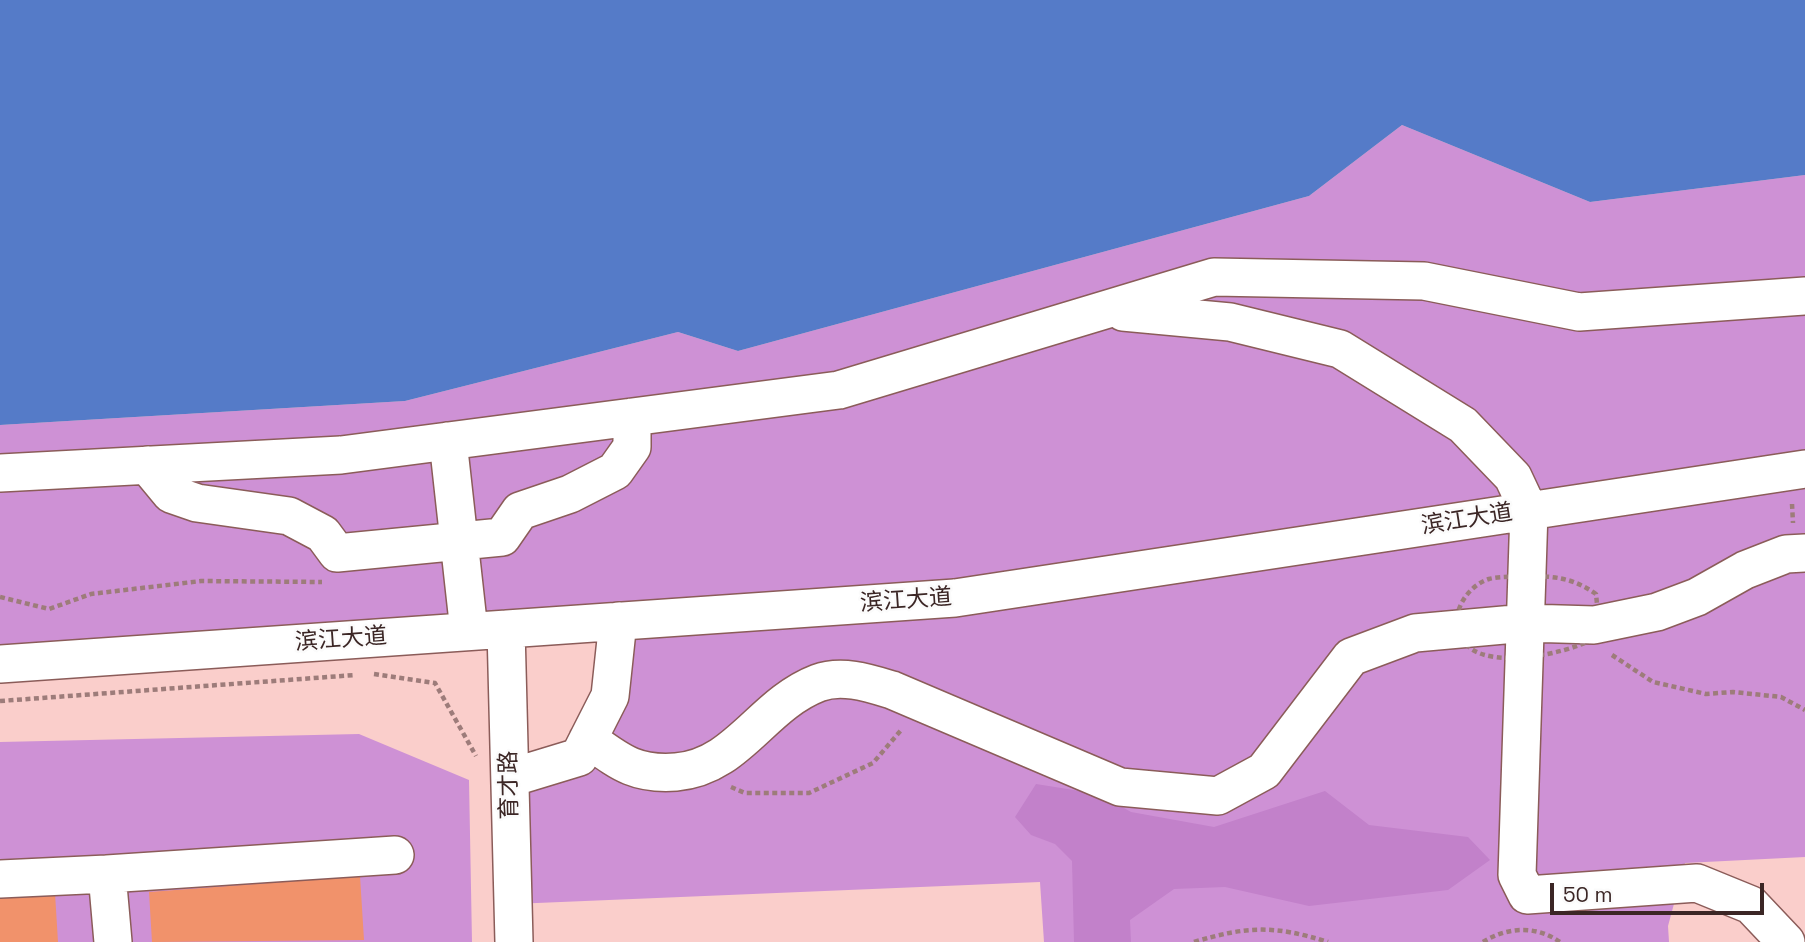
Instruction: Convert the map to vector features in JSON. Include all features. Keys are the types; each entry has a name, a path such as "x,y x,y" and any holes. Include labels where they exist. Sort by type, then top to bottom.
{"street":[{"path":"0,473 341,455 839,390 1214,277 1424,281 1579,312 1805,296"},
{"path":"1104,310 1230,322 1340,349 1463,425 1513,477 1529,511 1517,875 1528,895 1697,883 1751,905 1786,942"},
{"path":"147,465 171,494 197,503 289,516 323,534 337,553 502,537 520,511 570,494 615,471 632,447 632,417"},
{"path":"448,441 469,631"},
{"name":"滨江大道","path":"0,664 955,598 1798,470"},
{"path":"588,739 617,759 649,774 699,770 729,752 781,703 821,682 857,680 928,705 1120,787 1218,796 1264,771 1351,657 1415,633 1526,623 1594,625 1657,612 1697,597 1745,570 1786,554 1800,553"},
{"path":"496,772 579,757 610,696 618,621"},
{"name":"育才路","path":"506,629 496,772 514,942"},
{"path":"0,879 396,855"},
{"path":"107,874 113,942"}],"path":[{"path":"1798,470 1800,553"},
{"path":"0,597 49,609 91,594 201,581 326,582"},
{"path":"1591,640 1653,682 1706,694 1733,692 1781,697 1805,710"},
{"path":"0,701 380,673 435,683 496,772"},
{"path":"692,771 745,793 809,793 873,763 928,705"},
{"path":"1194,942 1238,929 1291,930 1328,942"},
{"path":"1483,942 1500,932 1526,929 1560,942"}],"shaded area":[{"path":"1402,125 1590,202 1805,175 1805,857 1685,863 1668,926 1669,942 1044,942 1040,882 513,904 510,778 579,757 618,622 0,675 0,425 405,401 678,332 738,351 1309,196"},
{"path":"359,734 469,780 472,942 0,942 0,742"},
{"path":"1036,784 1099,794 1131,812 1214,827 1325,791 1369,825 1468,837 1490,860 1448,890 1309,906 1225,887 1174,889 1130,920 1131,942 1074,942 1072,861 1055,844 1031,835 1015,817"}],"water":[{"path":"0,0 1805,0 1805,175 1590,202 1402,125 1309,196 738,351 678,332 405,401 0,425"}],"building":[{"path":"360,876 364,940 152,942 149,892"},
{"path":"55,893 58,942 0,942 0,897"}]}
